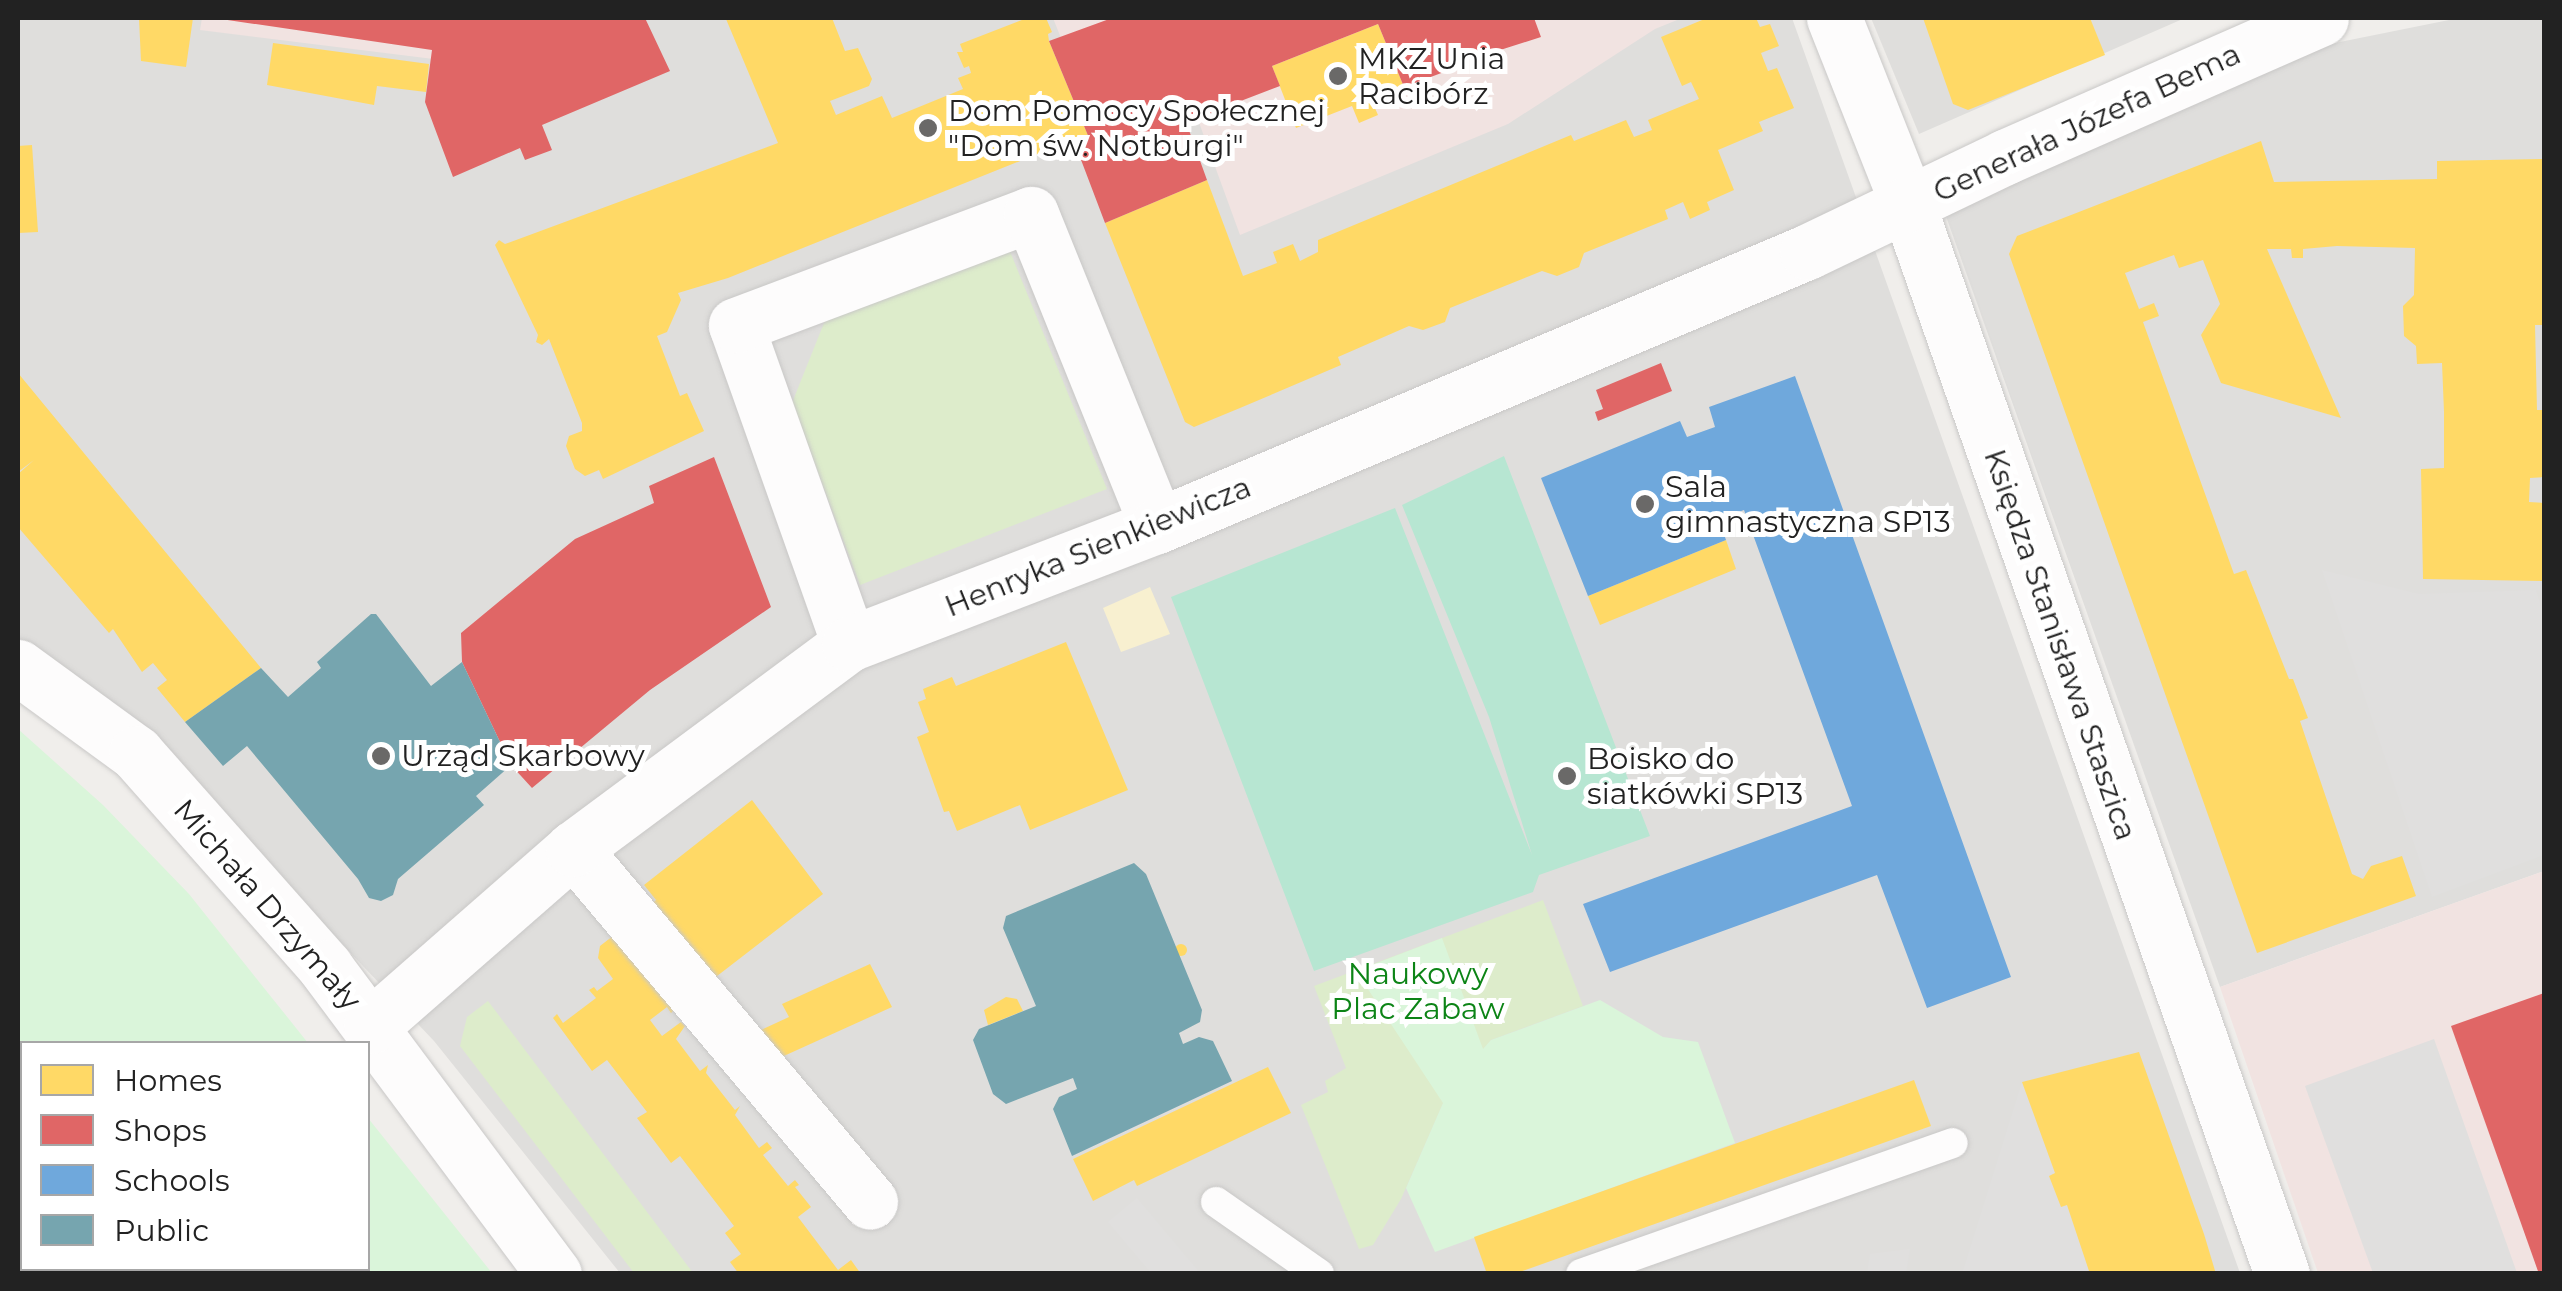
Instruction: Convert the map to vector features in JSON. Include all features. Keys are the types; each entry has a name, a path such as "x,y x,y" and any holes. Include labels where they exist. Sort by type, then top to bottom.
{"street":[{"name":"Księdza Stanisława Staszica","path":"1834,18 1908,204 2282,1274"},
{"name":"Generała Józefa Bema","path":"1908,204 2321,18"},
{"name":"Henryka Sienkiewicza","path":"372,1026 573,848 848,644 1157,526 1807,252 1908,204"},
{"path":"848,644 736,325 1031,214 1157,526"},
{"name":"Michała Drzymały","path":"18,667 136,753 325,967 554,1274"},
{"path":"573,848 870,1202"}],"lane":[{"path":"1581,1274 1952,1143"},
{"path":"1216,1202 1319,1274"}],"shaded area":[{"path":"18,18 1792,18 2240,1273 620,1273 434,1041 148,739 18,648"},
{"path":"202,18 547,18 538,72 200,30"},
{"path":"1053,18 1682,18 1655,29 1508,124 1240,235 1193,106 1103,143"},
{"path":"1871,18 2185,18 1919,134"},
{"path":"2544,18 2544,871 2220,987 1942,205 2325,45 2454,19"},
{"path":"2322,570 2419,594 2536,590 2544,617 2544,855 2432,897"},
{"path":"2544,871 2544,1273 2318,1273 2220,987"},
{"path":"2434,1039 2517,1273 2373,1273 2305,1086"},
{"path":"2022,1082 2067,1205 2090,1273 1962,1274"},
{"path":"1137,1198 1200,1273 1151,1273 1108,1222"},
{"path":"1910,1249 1906,1273 1867,1273 1870,1254"}],"green space":[{"path":"1009,249 1107,489 860,585 792,403 826,318"},
{"path":"1504,456 1650,836 1539,875 1533,892 1314,971 1171,597 1395,508 1532,855 1489,717 1402,505"},
{"path":"18,729 103,805 189,894 306,1041 20,1041 20,1271 370,1271 370,1120 492,1273 18,1273"},
{"name":"Naukowy Plac Zabaw","path":"1543,900 1583,1006 1491,1040 1448,1092 1401,1199 1373,1245 1359,1249 1301,1105 1328,1092 1325,1081 1346,1068 1314,986"},
{"name":"Naukowy Plac Zabaw","path":"1442,938 1483,1049 1491,1040 1600,1000 1663,1037 1698,1042 1735,1143 1435,1252 1406,1188 1443,1103 1356,971"},
{"path":"488,1001 693,1273 634,1273 460,1046 467,1017"}],"sand":[{"path":"1150,587 1170,634 1121,652 1103,608"}],"building: Homes":[{"path":"139,18 193,18 186,67 141,61"},
{"path":"832,18 845,51 858,48 872,79 869,86 830,101 836,115 882,96 892,118 963,89 958,78 971,73 969,66 964,68 957,52 963,52 960,44 1027,18 1046,18 1052,32 1048,34 1049,41 1089,138 1076,143 1075,139 728,278 678,293 681,300 667,332 657,336 680,396 687,393 704,431 603,479 599,470 585,476 575,469 566,446 569,436 582,431 582,423 549,339 542,345 536,342 538,335 495,245 499,240 505,244 778,143 726,19"},
{"path":"1707,18 1756,18 1760,27 1770,24 1779,46 1761,53 1768,71 1777,68 1794,108 1759,122 1763,131 1718,150 1734,190 1707,202 1710,210 1690,219 1683,202 1665,210 1668,219 1584,253 1579,267 1557,276 1542,271 1450,308 1445,322 1423,330 1409,326 1338,357 1341,365 1194,427 1185,422 1105,223 1207,180 1243,276 1277,263 1273,252 1293,244 1300,261 1318,252 1318,240 1571,135 1574,141 1626,120 1634,137 1652,130 1648,120 1699,99 1691,82 1682,86 1661,37"},
{"path":"1923,18 2090,18 2105,55 1968,110 1953,104"},
{"name":"MKZ Unia Racibórz","path":"1378,24 1404,87 1371,99 1378,115 1359,123 1352,106 1296,128 1272,66"},
{"path":"273,43 429,64 426,92 377,86 374,105 267,85"},
{"path":"2261,141 2274,182 2437,179 2437,161 2544,159 2544,325 2535,325 2537,410 2544,410 2544,477 2530,478 2529,502 2544,503 2544,581 2423,579 2421,469 2444,468 2444,412 2442,363 2417,364 2416,346 2404,336 2403,306 2414,295 2415,248 2303,249 2303,258 2292,258 2291,249 2267,249 2341,418 2221,383 2201,335 2220,304 2203,260 2179,268 2174,255 2125,273 2139,309 2154,303 2159,316 2143,322 2234,574 2246,570 2308,718 2300,721 2352,874 2363,879 2371,866 2402,856 2416,896 2257,953 2009,254 2017,236"},
{"path":"32,145 38,232 18,233 18,146"},
{"path":"18,373 261,668 185,722 157,688 167,680 153,663 142,672 113,629 109,633 18,527 18,474 34,460 18,472"},
{"path":"1726,540 1736,569 1600,625 1588,596"},
{"path":"1066,642 1128,790 1030,830 1020,805 957,831 949,811 944,812 917,737 929,732 918,702 926,699 923,689 952,677 956,686"},
{"path":"752,800 823,894 708,983 649,906 656,900 644,885"},
{"path":"618,932 675,1009 671,1013 667,1007 650,1020 662,1036 681,1022 685,1026 676,1039 700,1071 708,1065 706,1073 735,1110 740,1106 735,1115 759,1148 767,1142 772,1148 763,1155 788,1186 795,1180 799,1185 795,1187 811,1207 798,1217 838,1270 851,1260 861,1274 739,1274 730,1262 741,1254 725,1233 734,1226 680,1156 671,1163 637,1118 647,1112 607,1060 592,1071 553,1018 557,1014 563,1023 596,998 589,990 594,987 597,991 613,979 598,958 600,946"},
{"path":"1181,944 1187,950 1181,956 1175,950"},
{"path":"870,964 892,1007 775,1060 761,1030 789,1017 782,1004"},
{"path":"1006,997 1017,999 1023,1011 988,1025 984,1010"},
{"path":"2139,1052 2216,1274 2090,1274 2067,1205 2061,1207 2049,1176 2055,1173 2022,1082"},
{"path":"1268,1067 1291,1113 1137,1186 1134,1180 1093,1201 1073,1159"},
{"path":"1914,1080 1931,1126 1514,1274 1487,1274 1474,1237"}],"building: Shops":[{"path":"214,18 645,18 670,71 542,125 552,150 525,160 520,148 453,177 425,102 432,50"},
{"path":"1112,18 1534,18 1541,37 1447,67 1444,72 1404,87 1378,24 1272,66 1280,86 1186,122 1207,180 1105,223 1075,144 1089,138 1049,41"},
{"path":"1661,363 1672,391 1598,421 1595,412 1603,409 1596,390"},
{"path":"714,457 771,607 650,690 532,788 511,765 462,662 461,633 575,539 654,503 649,486"},
{"path":"2544,993 2544,1274 2539,1274 2451,1026"}],"building: Schools":[{"path":"1795,376 2011,977 1927,1008 1877,875 1610,972 1583,904 1852,806 1744,510 1719,519 1726,540 1588,596 1541,478 1680,421 1687,437 1715,427 1709,407"}],"building: Public":[{"name":"Urząd Skarbowy","path":"371,614 376,614 431,686 462,662 511,765 476,796 484,805 398,879 393,895 381,901 369,898 358,879 247,746 223,766 185,722 261,668 288,697 321,668 317,662"},
{"path":"1134,863 1146,874 1202,1010 1200,1022 1179,1033 1183,1044 1199,1037 1213,1041 1232,1081 1072,1156 1053,1109 1059,1097 1077,1089 1073,1078 1006,1104 993,1094 973,1040 979,1029 1036,1006 1003,928 1006,916"}],"place":[{"name":"MKZ Unia Racibórz","path":"1338,76"},
{"name":"Dom Pomocy Społecznej \"Dom św. Notburgi\"","path":"928,128"},
{"name":"Sala gimnastyczna SP13","path":"1645,504"},
{"name":"Urząd Skarbowy","path":"381,756"},
{"name":"Boisko do siatkówki SP13","path":"1567,776"}]}
